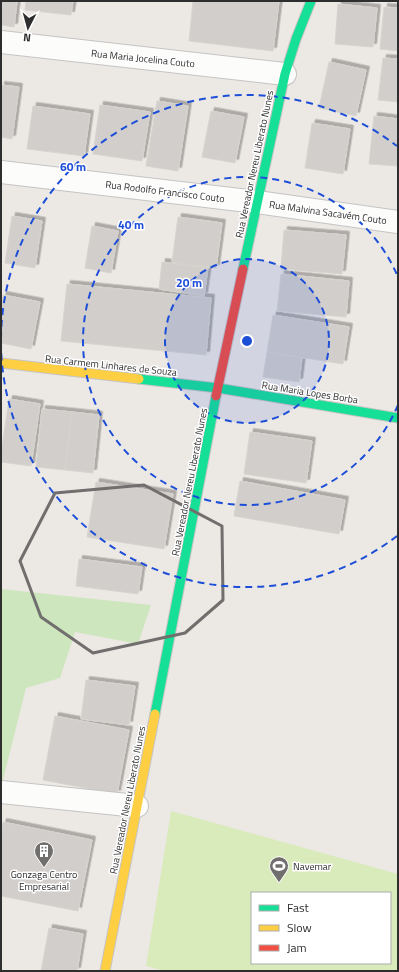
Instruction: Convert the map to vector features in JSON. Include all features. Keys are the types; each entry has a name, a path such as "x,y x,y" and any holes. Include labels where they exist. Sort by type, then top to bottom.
{"main road":[{"name":"Rua Vereador Nereu Liberato Nunes","path":"106,971 218,388 257,202 285,74 296,39 311,1"},
{"name":"Rua Carmem Linhares de Souza","path":"1,363 218,388"},
{"name":"Rua Maria Lopes Borba","path":"218,388 398,418"}],"street":[{"name":"Rua Maria Jocelina Couto","path":"1,42 285,74"},
{"name":"Rua Rodolfo Francisco Couto","path":"1,172 257,202"},
{"name":"Rua Malvina Sacavém Couto","path":"257,202 398,222"},
{"path":"1,792 137,806"}],"highlighted area":[{"path":"144,485 222,526 223,600 185,633 93,653 41,617 20,561 55,493"}],"green space":[{"path":"1,589 151,605 138,644 75,632 60,678 26,688 3,780 1,780"},
{"name":"Navemar","path":"171,811 398,874 398,971 165,971 146,966"}],"building":[{"path":"1,1 17,1 14,27 1,25"},
{"path":"26,1 73,1 71,15 25,10"},
{"path":"193,1 279,1 273,51 189,41"},
{"path":"338,4 377,8 373,47 335,44"},
{"path":"384,7 398,8 398,51 380,49"},
{"path":"383,58 398,59 398,102 378,100"},
{"path":"329,62 366,70 356,116 319,108"},
{"path":"1,85 19,87 12,139 1,137"},
{"path":"157,101 188,106 178,171 146,166"},
{"path":"100,105 150,112 142,161 93,154"},
{"path":"33,106 90,114 84,156 27,149"},
{"path":"211,111 244,117 235,163 202,157"},
{"path":"374,116 398,119 398,166 369,164"},
{"path":"312,123 350,129 343,174 305,168"},
{"path":"12,216 42,221 35,268 5,263"},
{"path":"178,217 222,223 216,268 172,262"},
{"path":"92,226 118,231 111,273 85,268"},
{"path":"284,230 346,235 342,274 281,269"},
{"path":"162,262 208,268 204,296 159,289"},
{"path":"281,274 349,281 346,317 277,311"},
{"path":"67,284 211,298 206,355 61,341"},
{"path":"3,295 40,302 31,349 1,343 1,308"},
{"path":"273,315 349,327 343,364 267,352"},
{"path":"267,352 302,358 299,382 263,377"},
{"path":"9,399 40,404 31,466 1,462"},
{"path":"42,409 72,412 65,470 36,467"},
{"path":"72,412 99,415 93,473 65,470"},
{"path":"250,432 312,441 306,483 244,474"},
{"path":"240,481 345,500 339,534 234,516"},
{"path":"96,482 173,494 164,549 87,537"},
{"path":"79,559 142,567 138,594 76,586"},
{"path":"86,680 135,686 129,725 81,719"},
{"path":"55,716 129,730 117,794 43,780"},
{"name":"Gonzaga Centro Empresarial","path":"3,822 92,840 78,911 1,896 1,832"},
{"path":"49,928 83,934 77,971 41,971"}],"traffic: fast":[{"path":"243,269 285,74 296,39 311,1"},
{"path":"139,379 218,388 398,418"},
{"path":"155,714 216,396"}],"traffic: slow":[{"path":"1,363 139,379"},
{"path":"105,971 155,714"}],"traffic: jam":[{"path":"216,396 243,269"}],"place":[{"name":"Gonzaga Centro Empresarial","path":"44,868"},
{"name":"Navemar","path":"279,883"}]}
